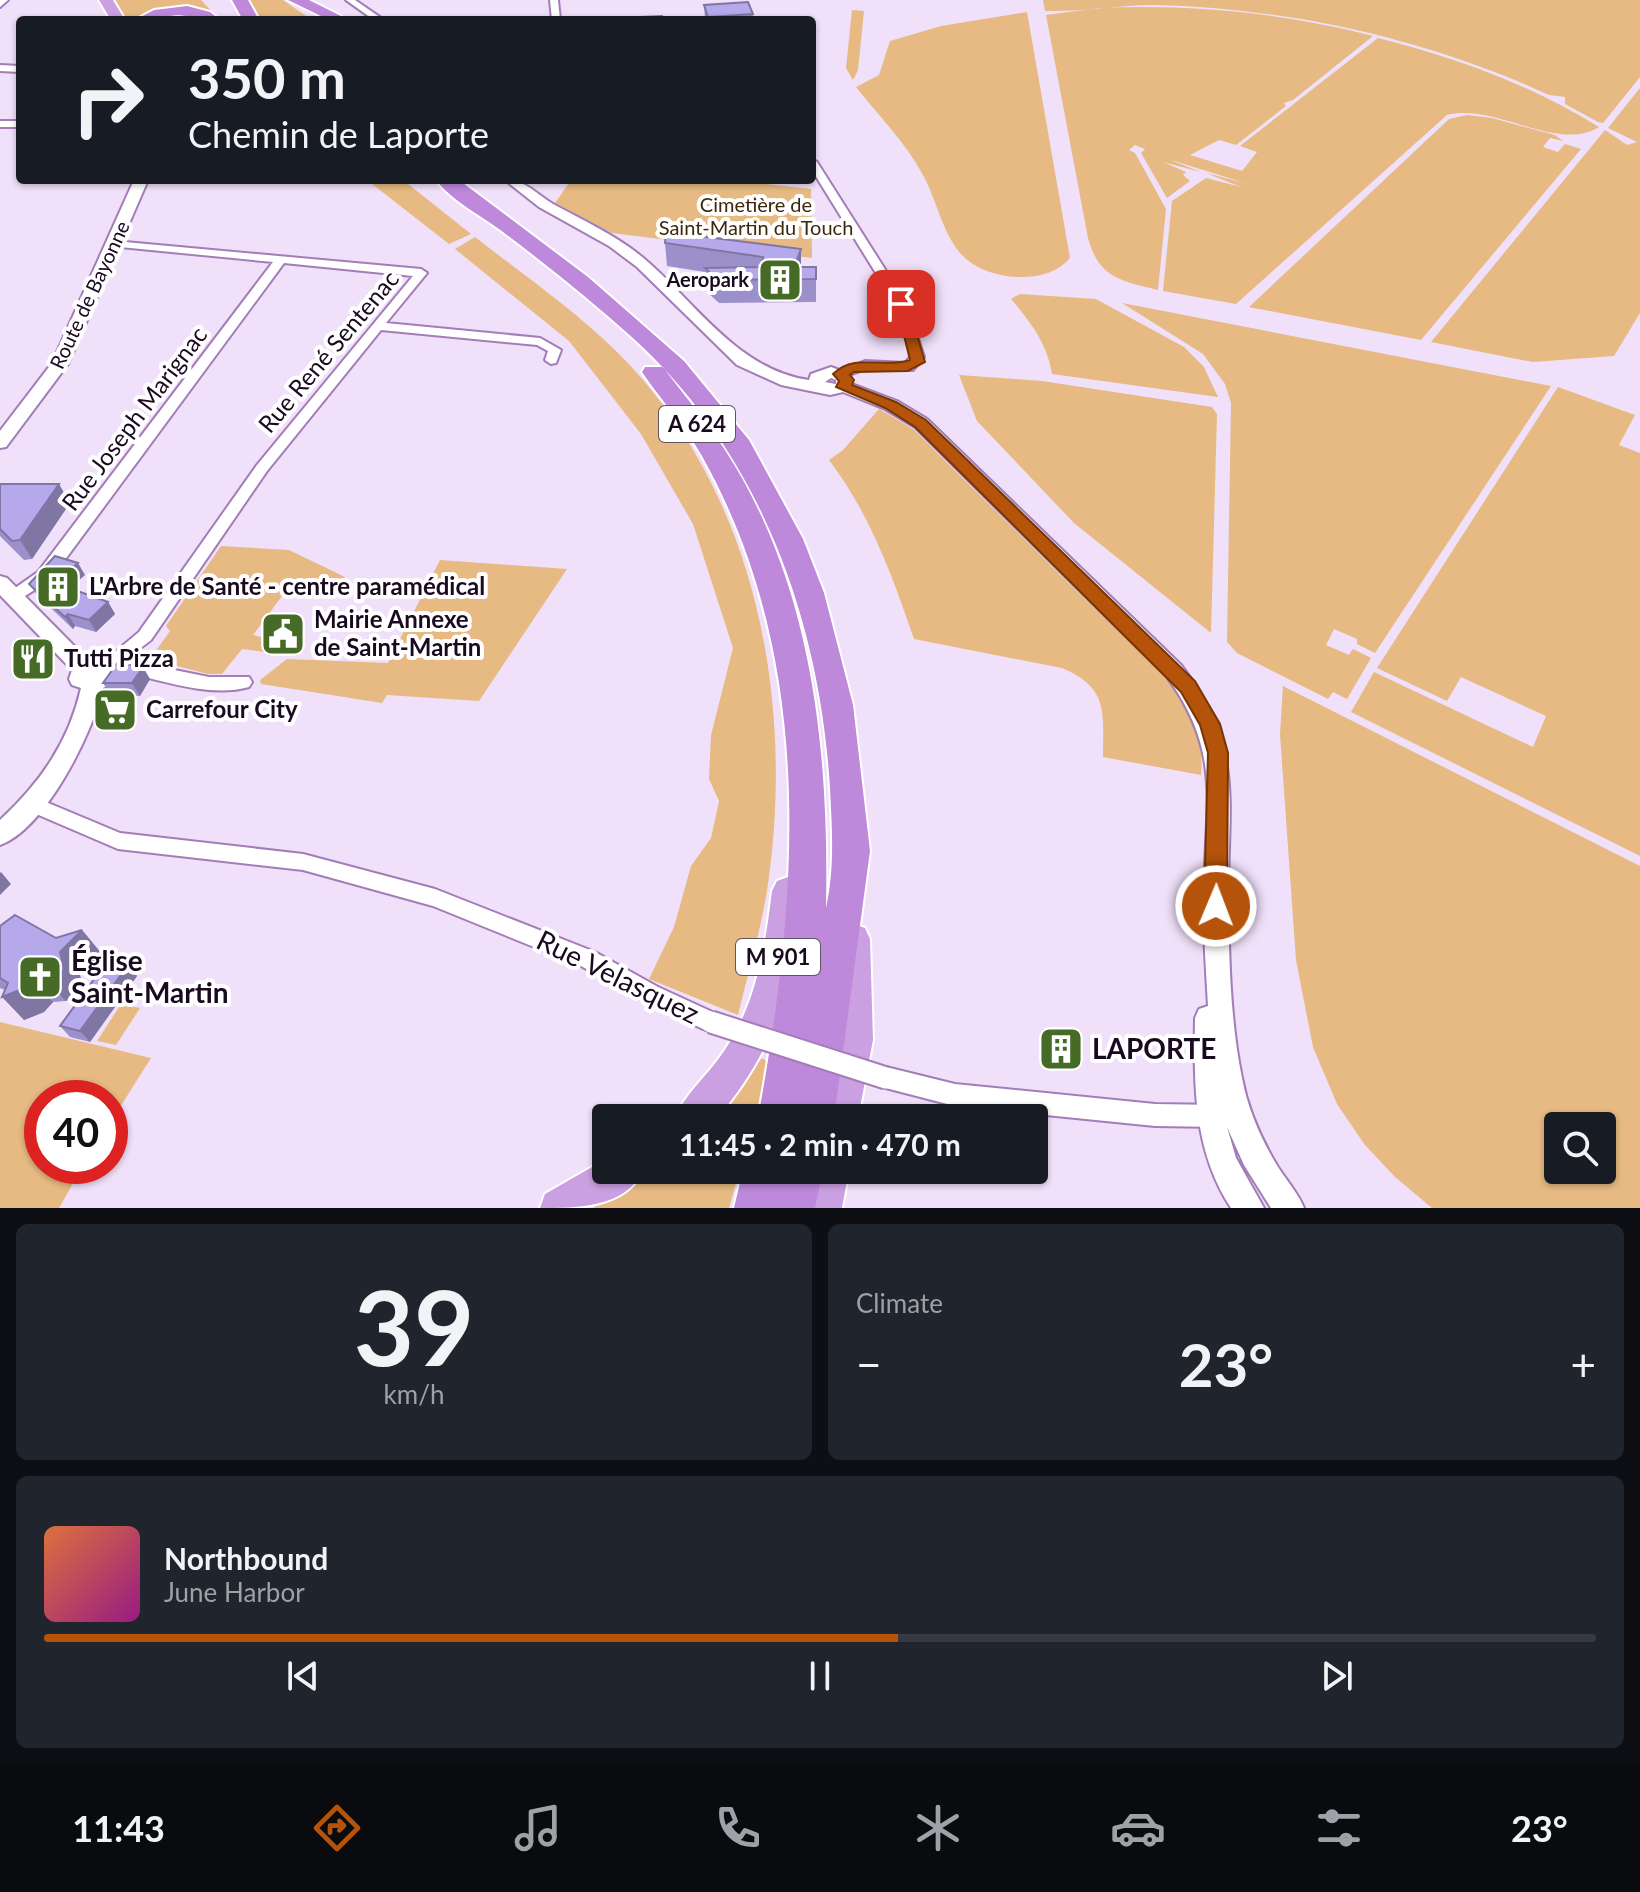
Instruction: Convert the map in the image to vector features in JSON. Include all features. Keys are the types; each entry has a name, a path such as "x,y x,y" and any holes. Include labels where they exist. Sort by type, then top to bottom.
{"highway":[{"path":"207,0 224,16"},
{"path":"288,0 311,16"},
{"path":"296,0 332,16"},
{"path":"307,0 334,16"},
{"path":"161,16 184,11 205,16"},
{"name":"A 624","path":"426,184 615,333 673,394 714,449 753,525 780,604 795,670 806,772 811,860 807,943 781,1104"},
{"name":"A 624","path":"451,184 609,305 675,365 734,440 768,496 801,575 842,720 851,872 855,1040 843,1104"},
{"path":"467,184 534,238 553,261"},
{"path":"474,184 491,203"},
{"name":"M 901","path":"707,1104 747,1053 765,1011 784,933 791,856 806,772"},
{"name":"A 624","path":"816,1104 829,1035 836,950 851,872"},
{"path":"559,1208 600,1184"},
{"path":"756,1208 762,1184"},
{"path":"793,1208 798,1184"},
{"path":"823,1208 827,1184"}],"street":[{"path":"350,0 374,16"},
{"path":"517,184 544,204 614,243 668,287 733,354 774,376 818,382 834,390 842,380 865,365 908,367 918,357 901,304 816,168"},
{"name":"Route de Bayonne","path":"0,443 54,374 139,184"},
{"name":"Rue René Sentenac","path":"111,665 145,636 262,468 421,273 114,244"},
{"name":"Rue Joseph Marignac","path":"7,590 44,576 282,258"},
{"path":"376,326 540,342 555,350 551,360"},
{"path":"842,380 921,423 1174,671 1201,705 1218,753 1215,931 1225,1073 1217,1156 1249,1208"},
{"path":"7,590 88,675"},
{"path":"0,835 34,805 65,761 88,675 98,661 228,685 243,682"},
{"name":"Rue Velasquez","path":"34,805 118,841 303,862 435,898 588,959 651,994 711,1022 886,1078 955,1095 1223,1116"},
{"path":"1223,1116 1249,1148 1289,1208"}],"green space":[{"path":"112,0 201,0 216,16 210,13 122,16"},
{"path":"249,0 283,0 306,16 258,16"},
{"path":"1043,0 1640,0 1640,77 1603,123 1565,104 1565,97 1549,95 1455,58 1356,30 1256,12 1205,7 1140,5 1045,11"},
{"path":"1168,7 1238,12 1306,21 1373,36 1293,100 1284,103 1286,106 1236,145 1219,140 1190,155 1242,171 1257,152 1240,146 1378,38 1492,74 1546,98 1599,127 1582,133 1564,134 1486,115 1447,115 1236,304 1163,291 1172,201 1206,178 1241,187 1206,173 1245,183 1168,159 1201,172 1163,162 1186,172 1183,175 1190,181 1167,198 1141,153 1145,149 1135,145 1129,150 1135,153 1166,209 1158,290 1113,276 1098,262 1088,238 1046,15 1099,8"},
{"path":"852,10 864,11 858,70 853,80 846,68"},
{"path":"1027,12 1070,258 1048,273 1018,277 988,271 975,265 957,249 916,163 856,87 879,75 890,41 941,26"},
{"path":"1640,88 1640,313 1614,356 1533,362 1431,342 1605,130 1627,145 1637,142 1608,128"},
{"path":"1467,115 1492,118 1555,135 1563,141 1550,138 1543,147 1558,152 1565,144 1581,149 1421,340 1249,307 1449,119"},
{"path":"372,184 408,184 471,234 449,244"},
{"name":"Cimetière de Saint-Martin du Touch","path":"568,184 766,184 811,189 812,258 612,233 555,203"},
{"path":"475,237 596,332 661,402 701,464 732,530 754,599 769,671 775,745 775,818 767,891 738,1015 649,979 674,927 691,866 711,838 719,801 709,779 711,735 733,648 693,524 641,434 569,341 455,249"},
{"path":"1020,294 1096,299 1184,347 1204,367 1218,397 1052,374 1047,353 1037,334 1011,299"},
{"path":"1122,303 1551,386 1375,653 1357,644 1357,639 1334,629 1326,645 1349,655 1353,649 1371,658 1347,699 1333,692 1328,699 1237,653 1227,642 1231,403 1225,384 1203,354"},
{"path":"959,375 1042,381 1212,407 1217,414 1211,633 1074,523 977,421"},
{"path":"1558,387 1635,415 1619,445 1640,453 1640,856 1351,712 1374,672 1533,747 1546,716 1461,677 1447,701 1377,668"},
{"path":"879,409 913,429 1172,685 1196,727 1201,750 1201,775 1103,757 1102,714 1096,693 1088,684 1062,668 914,639 868,523 829,460 843,450"},
{"path":"221,546 289,550 345,577 337,588 294,580 253,635 274,640 265,652 242,649 222,674 208,674 150,659 170,631 166,626"},
{"path":"440,560 567,569 479,701 387,695 382,703 261,684 260,680 287,659 388,663"},
{"path":"1283,686 1640,866 1640,1208 1432,1208 1395,1177 1365,1145 1337,1104 1313,1047 1296,960 1280,734"},
{"path":"121,1004 140,1008 116,1045 97,1041"},
{"path":"0,1022 151,1058 128,1094 128,1080 24,1080 24,1184 73,1184 59,1208 0,1208"},
{"path":"762,1058 769,1063 759,1104 721,1104"},
{"path":"629,1184 736,1184 729,1208 593,1208"}],"building":[{"path":"748,2 753,14 708,16 704,5"},
{"path":"666,232 801,249 794,267 816,267 816,279 717,280 705,268 762,267 763,257 665,243"},
{"path":"0,484 59,484 20,540 12,541 0,529"},
{"path":"55,556 78,563 64,575 69,577 65,580 74,584 69,588 108,602 89,620 68,614 65,617 29,584"},
{"path":"118,662 143,667 132,683 103,683"},
{"path":"15,915 56,938 82,930 60,952 64,970 45,979 32,979 22,989 2,997 8,983 0,978 0,926"},
{"path":"108,960 128,965 80,1031 60,1026"}],"place":[{"name":"Aeropark","path":"780,280"},
{"name":"L'Arbre de Santé - centre paramédical","path":"58,587"},
{"name":"Mairie Annexe de Saint-Martin","path":"283,634"},
{"name":"Tutti Pizza","path":"33,659"},
{"name":"Carrefour City","path":"115,710"},
{"name":"Église Saint-Martin","path":"40,977"},
{"name":"LAPORTE","path":"1061,1049"}],"route":[{"path":"901,304 917,349 918,362 908,367 865,365 849,369 840,374 847,380 844,387 891,405 921,423 1174,671 1201,705 1218,753 1216,906"}]}
